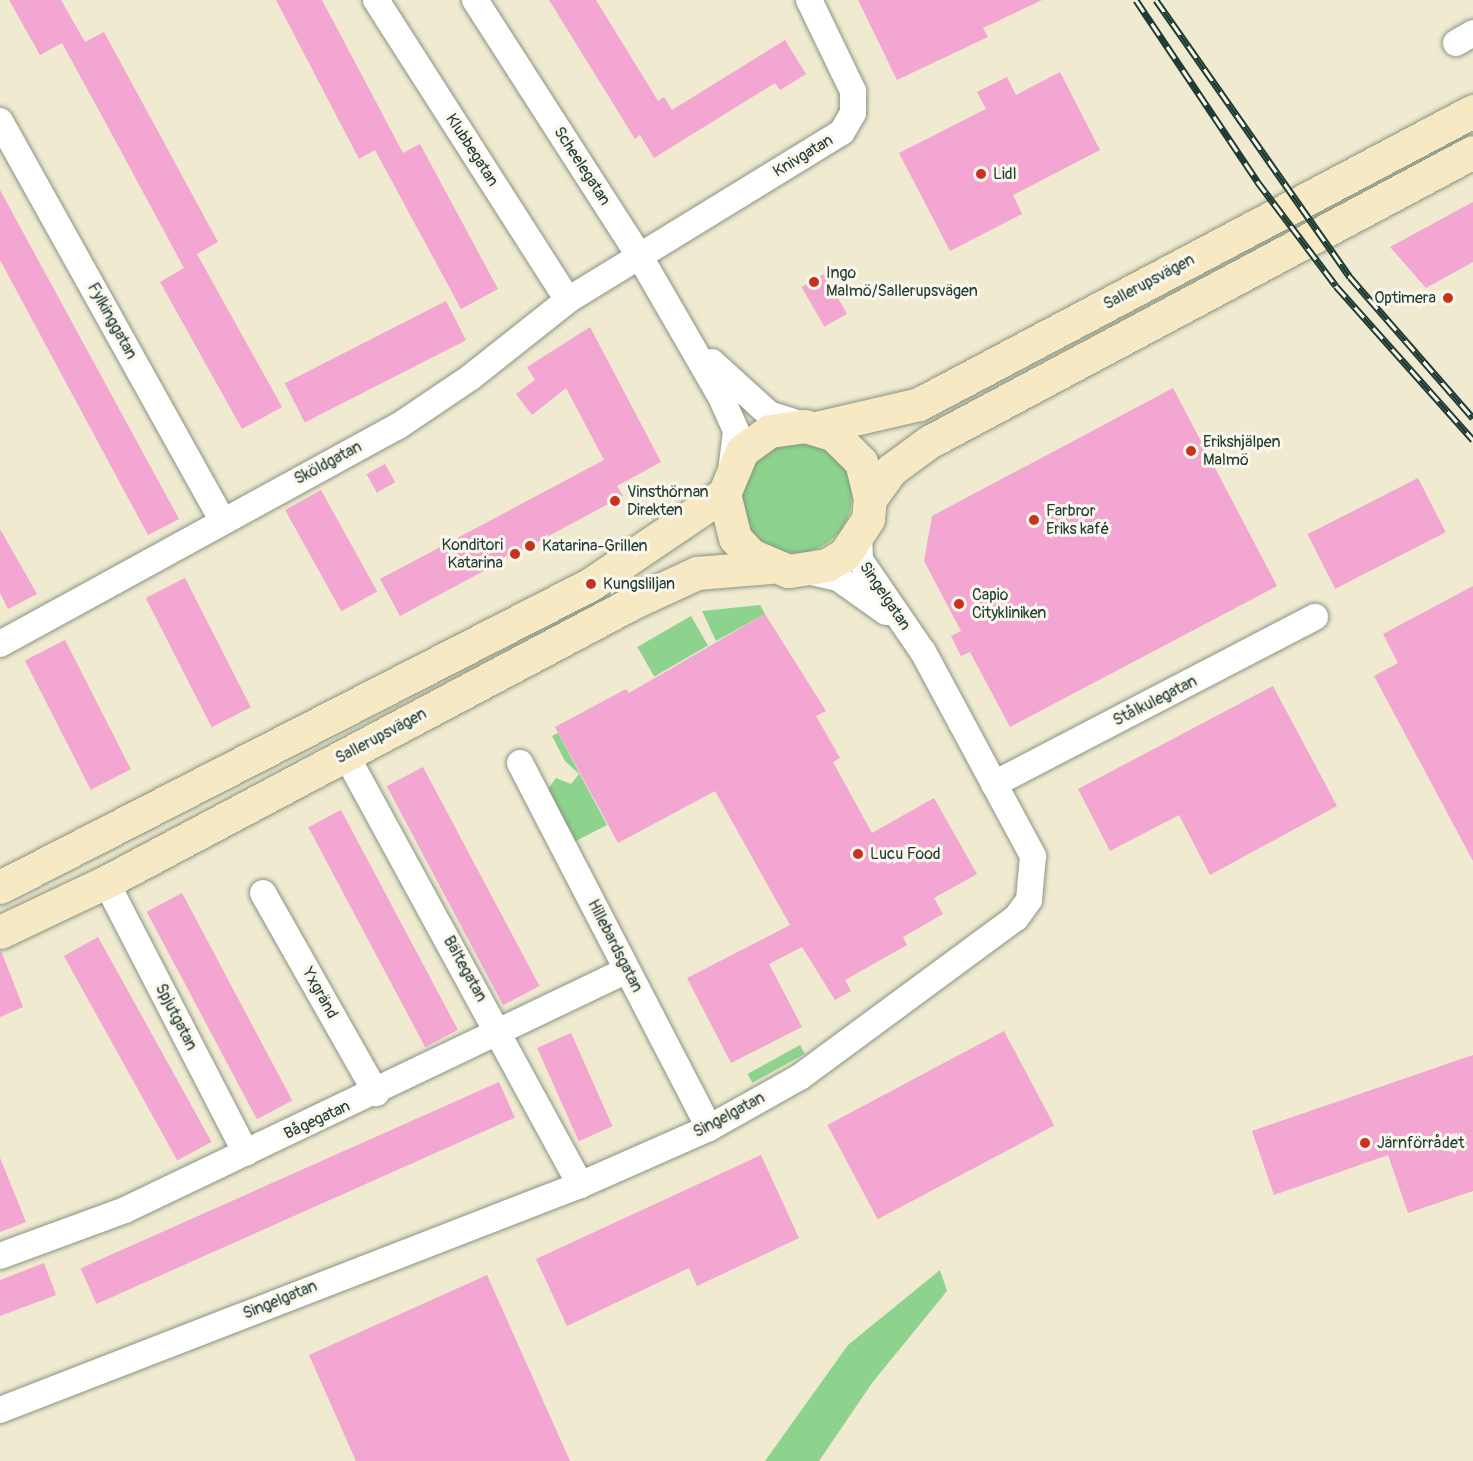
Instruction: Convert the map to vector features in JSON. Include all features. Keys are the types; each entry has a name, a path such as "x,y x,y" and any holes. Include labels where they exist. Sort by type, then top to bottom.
{"main road":[{"name":"Sallerupsvägen","path":"0,887 591,584 728,480 762,435 919,404 1473,111"},
{"name":"Sallerupsvägen","path":"0,933 106,882 697,573 770,567 807,571 836,560 859,537 870,499 891,471 929,442 1473,152"},
{"path":"811,427 849,447 868,480 870,499"},
{"path":"728,480 735,538 770,567"}],"street":[{"name":"Klubbegatan","path":"376,0 568,300"},
{"name":"Scheelegatan","path":"476,0 639,255 686,333 736,431 728,480"},
{"name":"Knivgatan","path":"639,255 842,132 853,113 853,91 808,0"},
{"name":"Fylkinggatan","path":"0,121 223,521"},
{"name":"Sköldgatan","path":"0,644 396,427 471,377 568,300 639,255"},
{"name":"Scheelegatan","path":"686,333 769,414 811,427"},
{"name":"Singelgatan","path":"0,1410 580,1185 709,1128 800,1077 1016,918 1029,900 1033,856 923,652 860,560 859,537"},
{"name":"Singelgatan","path":"807,571 838,578 869,599 923,652"},
{"name":"Stålkulegatan","path":"994,784 1315,617"},
{"name":"Bältegatan","path":"346,755 500,1032 580,1185"},
{"name":"Hillebardsgatan","path":"520,763 709,1128"},
{"name":"Spjutgatan","path":"106,882 246,1153"},
{"name":"Yxgränd","path":"263,893 376,1093"},
{"name":"Bågegatan","path":"0,1256 125,1210 376,1093 627,969"}],"green space":[{"path":"795,439 817,443 827,448 843,464 848,474 852,496 848,518 843,528 827,544 817,549 795,553 773,549 763,544 747,528 742,518 738,496 742,474 747,464 763,448 773,443"},
{"path":"760,605 765,614 716,641 702,611"},
{"path":"691,616 708,645 654,676 637,647"},
{"path":"558,733 607,825 572,843 546,792 556,778 571,784 579,774 565,761 552,736"},
{"path":"800,1045 805,1054 752,1083 748,1074"},
{"path":"940,1270 947,1291 872,1383 819,1461 765,1461 848,1345"}],"building":[{"path":"9,0 61,0 85,42 104,32 218,242 197,254 282,407 242,429 160,282 184,268 109,129 62,43 40,55"},
{"path":"276,0 322,0 403,153 420,144 498,289 461,309 375,150 359,159"},
{"path":"549,0 596,0 658,101 664,97 672,110 785,40 806,74 780,90 775,83 654,158 640,135 635,139"},
{"path":"858,0 1042,0 983,28 988,37 897,80"},
{"name":"Lidl","path":"1060,72 1100,150 1013,195 1022,214 950,251 899,153 986,109 977,92 1007,77 1016,95"},
{"path":"0,190 179,519 148,535 0,260"},
{"path":"1473,202 1473,262 1426,288 1390,247"},
{"path":"824,274 847,314 824,327 801,287"},
{"path":"446,301 466,340 305,422 285,383"},
{"path":"590,327 661,462 617,486 623,496 400,616 380,579 604,460 566,388 532,415 516,394 535,380 527,367"},
{"path":"1173,388 1277,586 1010,727 970,652 961,656 951,636 961,631 924,561 932,516"},
{"path":"385,464 395,482 377,493 367,474"},
{"path":"1418,478 1446,532 1335,589 1308,534"},
{"path":"321,490 377,591 341,611 285,510"},
{"path":"0,529 37,594 8,609 0,593"},
{"path":"185,578 251,707 212,727 146,598"},
{"path":"1473,586 1473,861 1374,676 1398,663 1383,634"},
{"path":"765,614 826,711 816,716 840,758 833,762 872,833 934,798 977,874 934,898 943,914 903,937 907,945 845,980 851,991 835,1000 802,947 769,964 802,1027 731,1063 687,978 790,925 715,791 618,843 555,727 626,689 629,693"},
{"path":"65,640 131,769 91,790 25,660"},
{"path":"1273,686 1337,806 1210,875 1179,815 1110,851 1078,789"},
{"path":"423,767 539,986 503,1005 387,786"},
{"path":"341,810 458,1030 425,1047 308,827"},
{"path":"182,893 292,1100 257,1119 147,912"},
{"path":"98,937 211,1142 177,1161 64,956"},
{"path":"0,952 23,1007 0,1017"},
{"path":"1004,1031 1054,1125 878,1219 827,1125"},
{"path":"571,1033 612,1126 579,1141 537,1048"},
{"name":"Järnförrådet","path":"1473,1055 1473,1191 1408,1213 1388,1155 1274,1195 1252,1131"},
{"path":"499,1082 515,1118 96,1304 81,1268"},
{"path":"761,1155 799,1238 697,1286 689,1268 567,1326 536,1259"},
{"path":"0,1158 26,1222 0,1232"},
{"path":"44,1263 56,1295 0,1316 0,1280"},
{"path":"487,1275 570,1461 356,1461 309,1355"}],"railway":[{"path":"1136,0 1257,181 1336,286 1473,440"},
{"path":"1156,0 1350,277 1473,418"}],"place":[{"name":"Lidl","path":"981,174"},
{"name":"Ingo Malmö/Sallerupsvägen","path":"814,282"},
{"name":"Optimera","path":"1448,298"},
{"name":"Erikshjälpen Malmö","path":"1191,451"},
{"name":"Vinsthörnan Direkten","path":"615,501"},
{"name":"Farbror Eriks kafé","path":"1034,520"},
{"name":"Katarina-Grillen","path":"530,546"},
{"name":"Konditori Katarina","path":"515,554"},
{"name":"Kungsliljan","path":"591,584"},
{"name":"Capio Citykliniken","path":"959,604"},
{"name":"Lucu Food","path":"858,854"},
{"name":"Järnförrådet","path":"1365,1143"}]}
